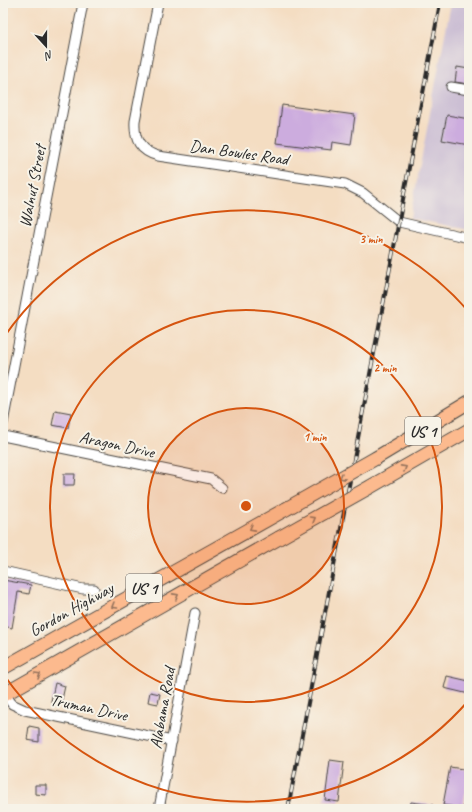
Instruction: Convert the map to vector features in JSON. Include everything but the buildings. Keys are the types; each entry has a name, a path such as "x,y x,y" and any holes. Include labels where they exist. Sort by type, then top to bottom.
{"highway":[{"name":"Gordon Highway","path":"3,668 376,458 469,402"},
{"name":"US 1","path":"4,695 469,430"}],"street":[{"name":"Walnut Street","path":"3,423 83,3"},
{"name":"Dan Bowles Road","path":"158,3 135,121 135,138 146,151 158,156 345,184 363,193 399,222 469,238"},
{"path":"451,87 469,90"},
{"name":"Aragon Drive","path":"3,436 211,479 222,488"},
{"path":"3,571 83,589 94,589"},
{"name":"Alabama Road","path":"159,809 196,613"},
{"name":"Truman Drive","path":"4,695 12,704 25,710 172,741"}],"shaded area":[{"path":"451,3 469,3 469,230 410,218"}],"railway":[{"path":"288,809 440,3"}]}
